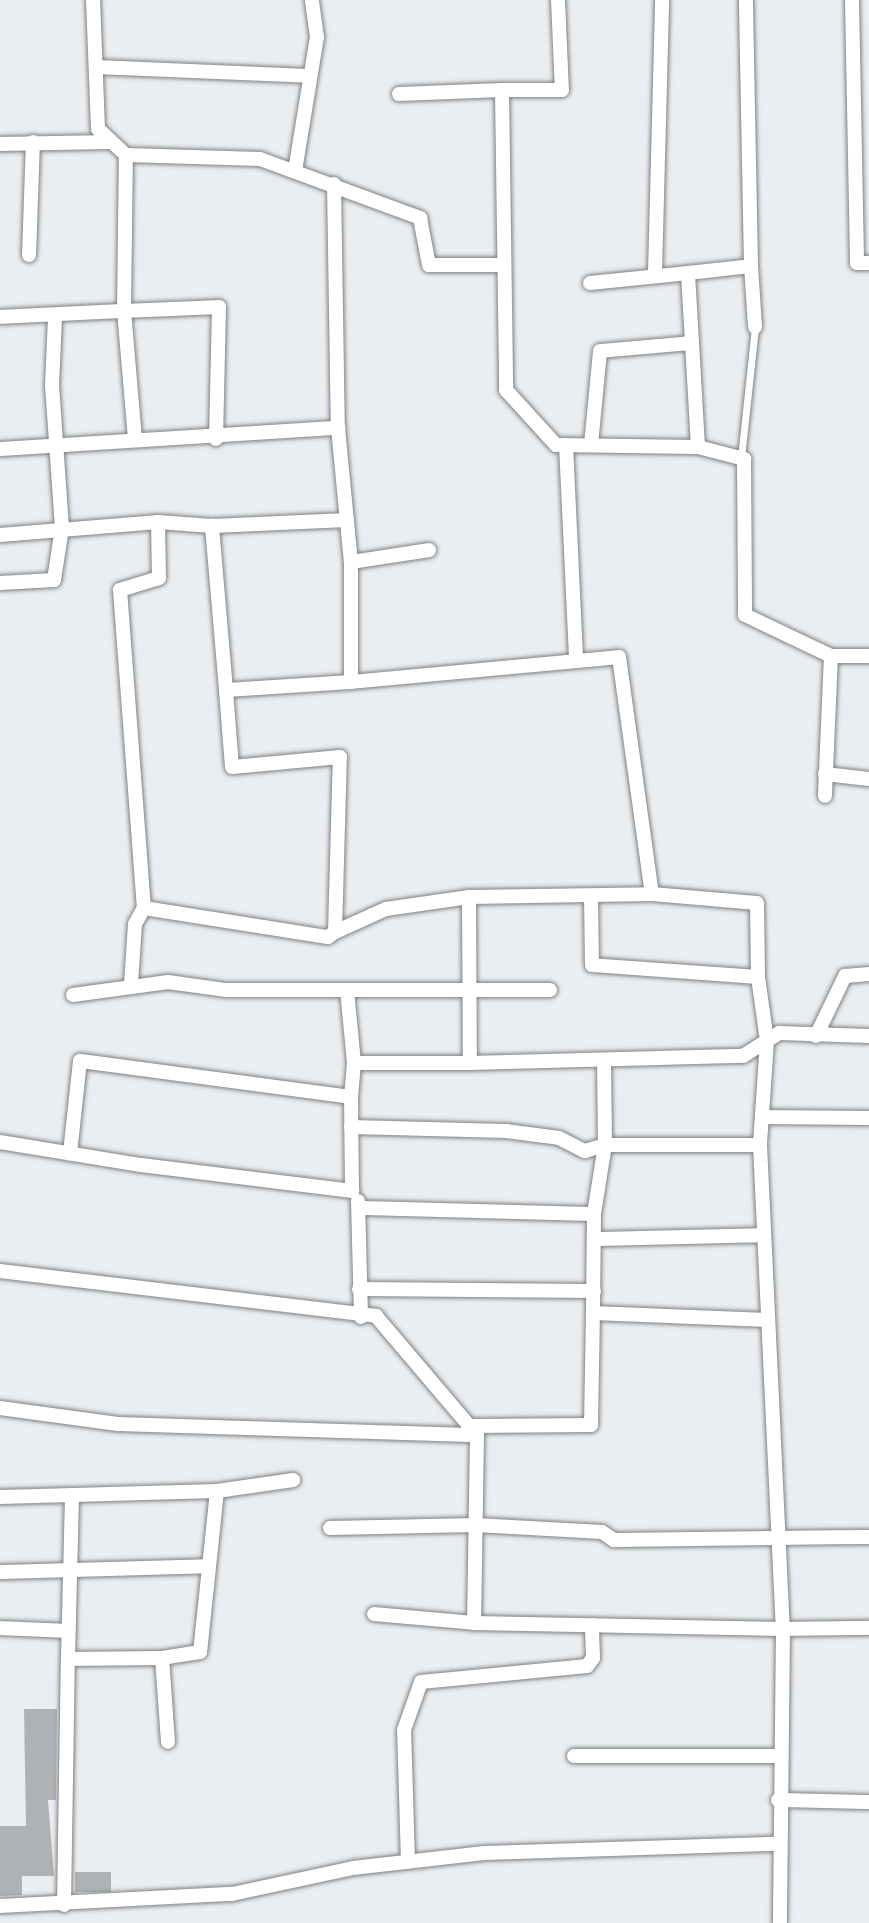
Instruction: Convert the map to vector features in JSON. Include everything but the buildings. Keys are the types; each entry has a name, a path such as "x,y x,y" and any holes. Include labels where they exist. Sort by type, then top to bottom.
{"street":[{"path":"93,0 98,129 126,155 260,159 420,218 429,265 504,265"},
{"path":"295,171 308,76 317,37 312,0"},
{"path":"399,94 562,90 558,0"},
{"path":"655,273 662,0"},
{"path":"746,0 755,327"},
{"path":"852,0 857,263 869,263"},
{"path":"96,67 308,76"},
{"path":"502,90 506,390 556,445 698,447 741,458 745,615 831,656 869,656"},
{"path":"29,255 33,142"},
{"path":"0,144 109,142"},
{"path":"853,148 869,147"},
{"path":"126,155 124,311 135,439"},
{"path":"334,184 338,428 351,562 351,682"},
{"path":"590,283 655,273 751,266"},
{"path":"688,273 698,447"},
{"path":"0,317 219,307 216,439"},
{"path":"0,583 54,580 62,528 60,444 52,386 55,316"},
{"path":"591,445 600,351 692,343"},
{"path":"0,449 135,439 216,439 338,428"},
{"path":"566,445 576,658"},
{"path":"0,535 158,522 212,526 347,520"},
{"path":"131,984 135,924 144,908 120,590 159,578 158,522"},
{"path":"212,526 232,767 340,757 335,932"},
{"path":"351,562 429,550"},
{"path":"825,796 831,656"},
{"path":"226,690 351,682 576,658 619,657 652,894"},
{"path":"825,774 869,779"},
{"path":"144,908 249,927 335,932 386,909 469,897 652,894 757,903 758,977 767,1041 760,1145 775,1539 783,1629 777,1844 780,1923"},
{"path":"469,897 470,1063"},
{"path":"591,897 592,965 758,977"},
{"path":"816,1036 845,976 869,974"},
{"path":"73,995 131,984 347,990 550,990"},
{"path":"347,990 354,1063 351,1097 352,1191 361,1208 361,1317"},
{"path":"354,1063 604,1061 743,1056 779,1033 869,1036"},
{"path":"70,1153 80,1061 351,1097"},
{"path":"0,1408 118,1424 473,1430 591,1425 594,1214 605,1145 604,1061"},
{"path":"762,1117 869,1118"},
{"path":"351,1127 506,1131 559,1138 585,1151 605,1145 760,1145"},
{"path":"0,1142 352,1191"},
{"path":"361,1208 594,1214"},
{"path":"594,1239 764,1235"},
{"path":"0,1271 361,1317 376,1316 473,1430 476,1525 474,1623"},
{"path":"359,1289 594,1291"},
{"path":"593,1313 767,1320"},
{"path":"0,1497 217,1491 293,1480"},
{"path":"68,1659 162,1658 200,1652 217,1491"},
{"path":"64,1905 72,1495"},
{"path":"330,1528 476,1525 602,1532 614,1540 869,1537"},
{"path":"0,1572 209,1566"},
{"path":"374,1614 474,1623 869,1628"},
{"path":"408,1862 404,1730 421,1682 587,1666 593,1658 592,1625"},
{"path":"0,1628 68,1631"},
{"path":"162,1658 168,1742"},
{"path":"574,1756 780,1756"},
{"path":"778,1800 869,1802"},
{"path":"0,1906 232,1894 408,1862 484,1853 777,1844"}],"lane":[{"path":"741,458 755,327"}]}
